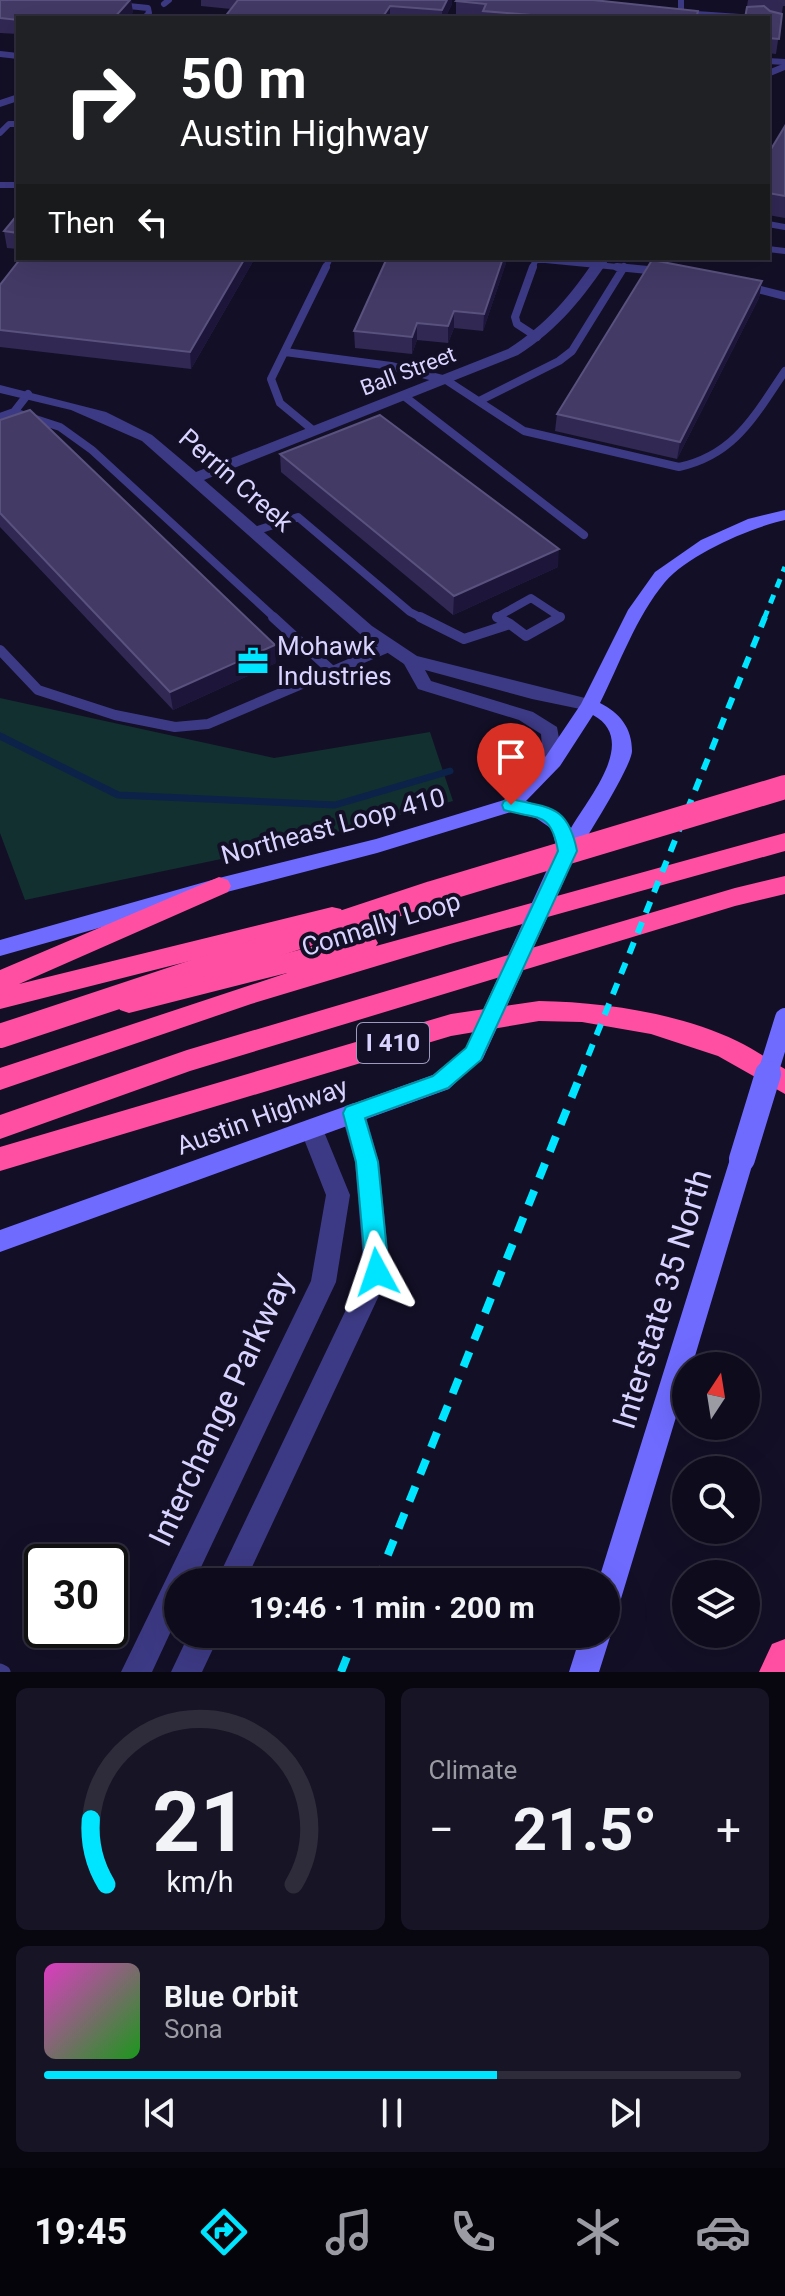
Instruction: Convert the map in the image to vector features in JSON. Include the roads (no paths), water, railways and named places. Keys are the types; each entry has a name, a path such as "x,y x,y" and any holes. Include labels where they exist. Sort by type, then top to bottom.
{"highway":[{"path":"0,1036 432,893 785,787"},
{"path":"0,1036 447,922 780,844"},
{"name":"Connally Loop","path":"0,1079 247,995 407,947 780,844"},
{"path":"0,1127 79,1096 187,1061 735,897 785,885"},
{"path":"0,981 219,886"},
{"path":"0,999 110,969 432,893"},
{"name":"I 410","path":"0,1159 451,1025 539,1011 582,1012 651,1023 727,1048 785,1083"},
{"path":"777,1672 785,1657"}],"main road":[{"name":"Northeast Loop 410","path":"0,948 219,886 377,846 511,805 553,761 590,705 637,610 661,576 707,544 754,522 785,515"},
{"name":"Austin Highway","path":"0,1241 441,1082 474,1054 557,872 623,755 621,732 608,715 590,705"},
{"path":"511,805 551,815 563,828 568,851"},
{"name":"Interstate 35 North","path":"616,1568 785,1018"},
{"path":"584,1672 592,1648"}],"street":[{"path":"665,10 681,6 743,16"},
{"name":"Ball Street","path":"195,478 501,357 537,337 563,315 600,262"},
{"name":"Perrin Creek","path":"0,389 75,406 125,425 166,452 389,647 411,660 432,663 532,693 590,705"},
{"name":"Perrin Creek","path":"411,660 424,685 526,716 550,731 553,761"},
{"path":"237,1568 377,1272 367,1162 353,1113"},
{"name":"Interchange Parkway","path":"186,1568 323,1282 338,1195 312,1129"},
{"name":"Interchange Parkway","path":"136,1672 164,1614"},
{"path":"186,1672 198,1648"}],"lane":[{"path":"116,5 148,8 146,16"},
{"path":"314,431 285,409 271,391 271,379 329,260"},
{"path":"536,260 515,317 517,324 537,337"},
{"path":"557,260 600,262 663,271"},
{"path":"479,401 559,361 572,351 624,267"},
{"path":"736,284 785,296"},
{"path":"285,352 391,366 446,380 524,431 668,465 698,466 732,445 785,371"},
{"path":"0,417 14,412 28,394"},
{"path":"404,396 584,535"},
{"path":"14,412 60,427 92,450 332,671"},
{"path":"255,531 298,517 410,612 464,639 510,624"},
{"path":"531,598 560,617 526,636 510,624 497,617 531,598"},
{"path":"0,650 38,690 115,715 175,727 208,724 389,647"}],"waterway":[{"path":"0,736 118,795 335,805 450,771"}],"railway":[{"path":"764,619 785,567"},
{"path":"580,1076 765,617"},
{"path":"383,1568 581,1074"},
{"path":"341,1672 350,1648"}],"place":[{"name":"Mohawk Industries","path":"253,661"}]}
